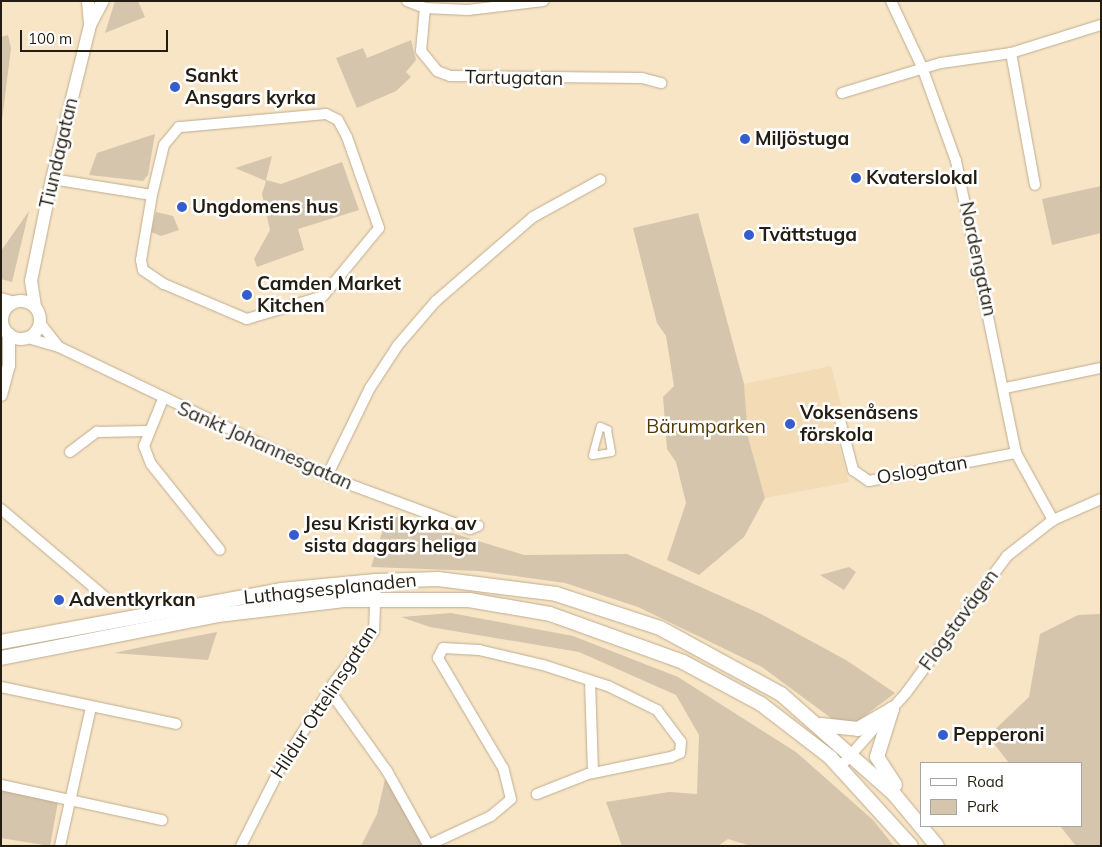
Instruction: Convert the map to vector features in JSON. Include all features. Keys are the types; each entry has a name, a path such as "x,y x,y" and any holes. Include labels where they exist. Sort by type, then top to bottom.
{"main road":[{"name":"Luthagsesplanaden","path":"1,642 281,590 376,580 496,584 556,594 660,628 724,660 781,694 852,754 894,794 920,825"},
{"name":"Luthagsesplanaden","path":"1,658 218,615 377,598 499,604 601,630 683,662 738,691 804,736 839,768 911,846"},
{"path":"818,724 858,729 892,709"},
{"path":"892,709 877,757 920,815"},
{"name":"Luthagsesplanaden","path":"921,827 937,846"},
{"path":"929,827 942,846"}],"street":[{"name":"Tiundagatan","path":"88,1 90,25"},
{"name":"Tiundagatan","path":"35,306 31,281 52,179 90,25 103,1"},
{"path":"407,1 425,8 468,10 543,1"},
{"name":"Nordengatan","path":"891,1 922,68 964,190 1005,388 1016,453 1053,520"},
{"name":"Tartugatan","path":"425,8 421,51 437,71 450,76 642,78 661,83"},
{"path":"842,93 922,68 1011,53 1101,25"},
{"path":"1011,53 1035,185"},
{"path":"326,114 338,120 348,137 379,228 323,296 246,319 164,284 143,270 141,260 152,195 164,145 179,127 326,114"},
{"path":"52,179 152,195"},
{"path":"327,476 370,388 398,345 436,301 533,217 600,180"},
{"name":"Tiundagatan","path":"15,302 31,281"},
{"path":"1,298 35,306 40,323 8,366"},
{"path":"1,395 8,366 9,334 2,314 15,302"},
{"name":"Sankt Johannesgatan","path":"40,323 59,347"},
{"path":"9,334 27,338"},
{"name":"Sankt Johannesgatan","path":"27,338 59,347 162,399 327,476 470,528 478,526"},
{"path":"1005,388 1101,368"},
{"path":"162,399 144,446 151,464 220,550"},
{"name":"Oslogatan","path":"840,420 853,470 869,481 1016,453"},
{"path":"70,452 97,432 148,432"},
{"name":"Flogstavägen","path":"839,768 892,709 1002,562 1053,520 1101,499"},
{"path":"1,509 105,597"},
{"name":"Hildur Ottelinsgatan","path":"241,846 270,787 330,690 374,631 377,598 376,580"},
{"path":"1,635 38,634"},
{"path":"330,690 387,771 429,846 491,816 511,798 503,768 438,658 443,648 535,663 590,681 657,710 682,748 671,757 593,774 537,794"},
{"path":"590,681 593,774"},
{"path":"1,687 176,724"},
{"path":"60,846 91,707"},
{"path":"1,785 162,820"}],"shaded area":[{"name":"Voksenåsens förskola","path":"831,366 841,405 829,411 849,482 765,498 748,437 744,384"}],"green space":[{"path":"115,1 138,1 145,17 105,33"},
{"path":"8,35 11,48 1,128 1,37"},
{"path":"411,40 416,60 406,72 411,77 396,91 357,108 336,58 363,48 367,58"},
{"path":"155,134 148,175 143,181 89,175 97,153"},
{"path":"272,156 266,180 281,184 342,162 359,210 298,229 304,250 257,267 254,259 270,230 262,194 266,181 235,168"},
{"path":"1101,186 1101,233 1052,245 1042,199"},
{"path":"29,211 12,282 1,279 1,251"},
{"path":"156,212 173,216 179,230 161,236 151,232"},
{"name":"Bärumparken","path":"698,213 744,384 748,437 765,498 744,537 699,575 667,560 686,503 676,462 667,449 663,397 674,386 666,336 657,323 633,228"},
{"path":"387,517 400,517 524,555 627,554 761,614 846,660 895,693 858,721 835,721 762,667 638,607 565,583 479,571 371,567"},
{"path":"849,567 856,572 844,590 820,575"},
{"path":"451,613 573,636 678,677 796,752 873,820 894,846 751,846 728,839 718,846 622,846 606,802 669,792 697,794 699,735 676,695 579,652 430,627 401,617"},
{"path":"1101,614 1101,846 1076,846 1061,827 1082,827 1082,762 1008,762 988,736 1029,697 1040,634 1078,615"},
{"path":"217,632 208,660 114,653 160,643"},
{"path":"387,771 429,846 361,846 377,814"},
{"path":"1,790 58,802 50,846 1,838"}],"place":[{"name":"Sankt Ansgars kyrka","path":"175,87"},
{"name":"Miljöstuga","path":"745,139"},
{"name":"Kvaterslokal","path":"856,178"},
{"name":"Ungdomens hus","path":"182,207"},
{"name":"Tvättstuga","path":"749,235"},
{"name":"Camden Market Kitchen","path":"247,295"},
{"name":"Voksenåsens förskola","path":"790,424"},
{"name":"Jesu Kristi kyrka av sista dagars heliga","path":"294,535"},
{"name":"Adventkyrkan","path":"59,600"},
{"name":"Pepperoni","path":"943,735"}]}
